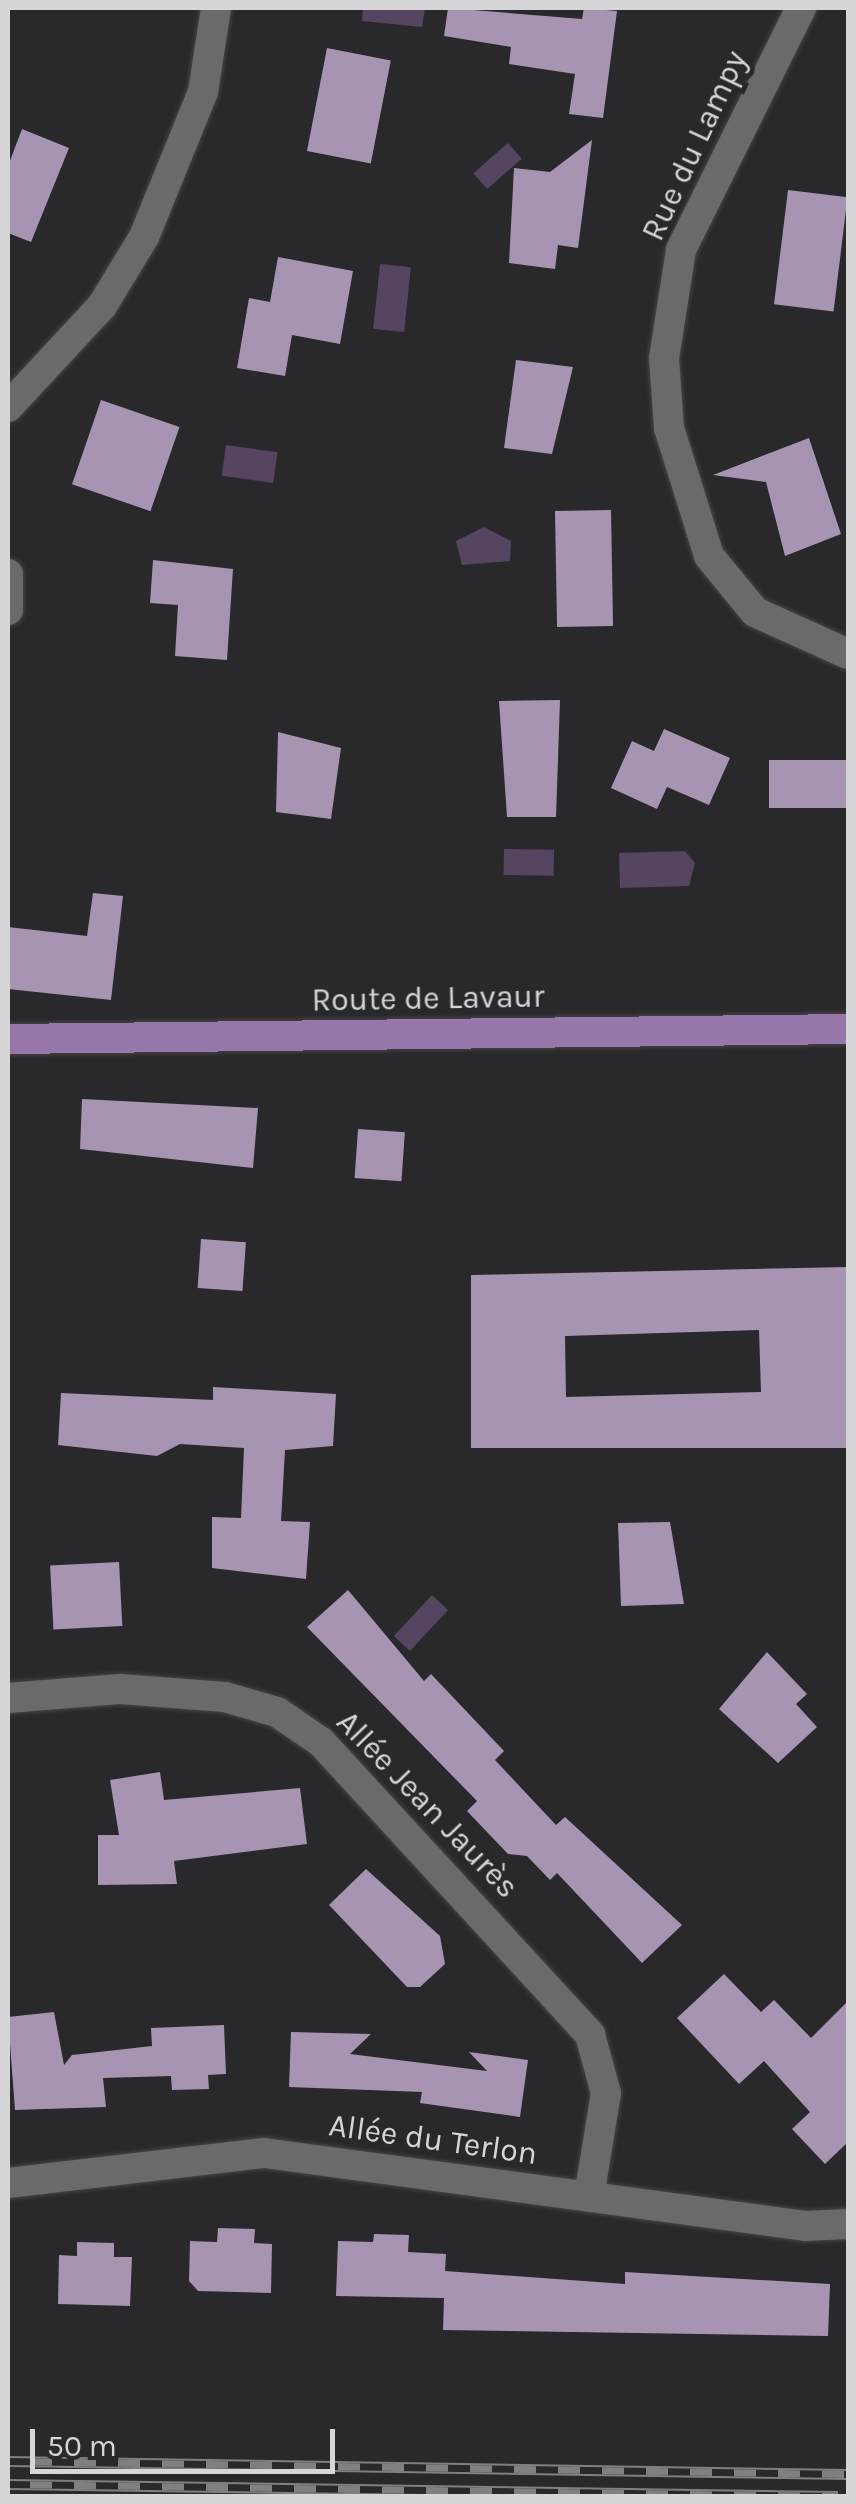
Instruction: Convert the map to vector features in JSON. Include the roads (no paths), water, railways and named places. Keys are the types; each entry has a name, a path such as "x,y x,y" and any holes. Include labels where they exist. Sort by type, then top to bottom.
{"main road":[{"name":"Route de Lavaur","path":"8,1038 848,1029"}],"street":[{"path":"8,407 102,306 144,237 203,92 216,8"},
{"name":"Rue du Lampy","path":"801,8 681,250 665,376 669,428 709,556 755,612 848,654"},
{"path":"8,574 8,610"},
{"name":"Allée Jean Jaurès","path":"8,1698 120,1689 225,1696 277,1712 321,1742 590,2035 606,2093 589,2197"},
{"name":"Allée du Terlon","path":"8,2184 264,2153 589,2197 848,2224"}],"railway":[{"path":"8,2461 848,2474"},
{"path":"8,2484 838,2496"}]}
